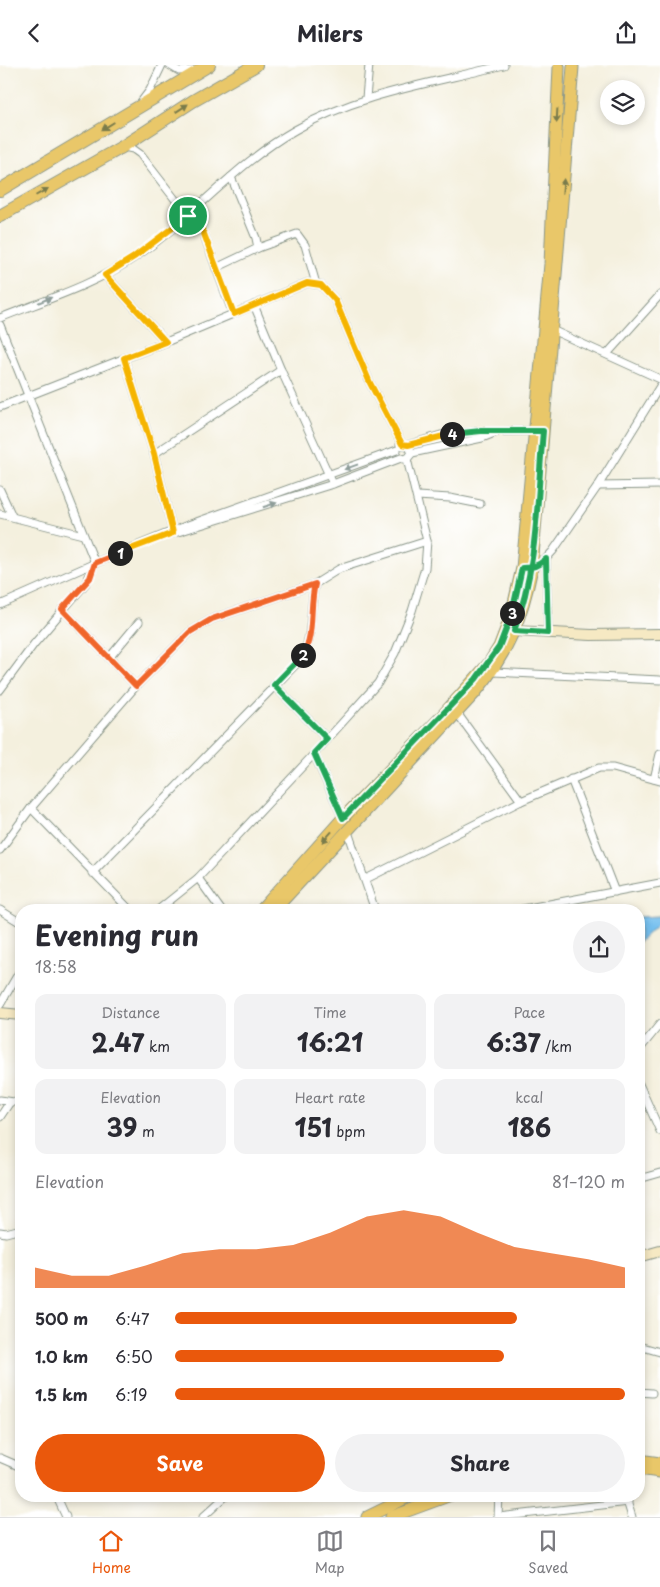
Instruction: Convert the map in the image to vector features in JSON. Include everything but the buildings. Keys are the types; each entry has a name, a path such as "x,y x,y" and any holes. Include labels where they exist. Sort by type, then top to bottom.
{"highway":[{"path":"0,216 122,147 256,65"},
{"path":"0,190 206,67"}],"main road":[{"path":"267,904 345,823 457,713 493,671 514,631 527,593 527,568 550,265 557,66 574,66 552,330 538,431"},
{"path":"279,904 345,823 489,663 499,647 527,568"},
{"path":"645,1467 660,1463"},
{"path":"645,1469 660,1472"},
{"path":"367,1517 398,1502"},
{"path":"391,1517 432,1502"}],"street":[{"path":"135,108 150,90 162,65"},
{"path":"169,65 179,71 206,67"},
{"path":"366,98 369,65"},
{"path":"0,318 105,275 134,257 188,216 258,155 294,130 317,117 366,98 504,65"},
{"path":"138,136 140,154"},
{"path":"122,147 133,149 140,154 188,216"},
{"path":"231,177 256,238 258,248"},
{"path":"195,210 234,314"},
{"path":"216,268 258,248 297,234 305,245 316,284"},
{"path":"105,275 166,342"},
{"path":"0,407 166,342 307,283 316,284 321,285 335,300 370,383 406,457 427,541 425,568 412,611 396,653 378,683 327,739 198,878 166,904"},
{"path":"607,353 660,295"},
{"path":"254,305 281,370 333,484"},
{"path":"0,325 95,563 90,578 62,609 0,690"},
{"path":"552,330 607,353 660,379"},
{"path":"124,358 154,454 173,533"},
{"path":"154,454 281,370"},
{"path":"527,568 546,559 598,485 660,386"},
{"path":"0,605 95,563 402,446 441,435 481,431 538,431"},
{"path":"173,533 187,531 333,484 406,457 482,438 497,432"},
{"path":"402,446 406,457"},
{"path":"598,485 660,485"},
{"path":"0,490 12,516"},
{"path":"417,496 450,498 480,505"},
{"path":"0,514 83,535"},
{"path":"0,850 31,808 136,686 190,632 212,619 315,584 339,569 427,541"},
{"path":"546,559 548,633"},
{"path":"92,873 301,659 307,648 311,597 315,584"},
{"path":"62,609 136,686"},
{"path":"109,657 139,621"},
{"path":"514,631 660,634"},
{"path":"493,671 660,680"},
{"path":"274,685 327,739"},
{"path":"457,713 521,801"},
{"path":"314,753 345,823 373,904"},
{"path":"366,879 521,801 599,768 613,768 657,780 660,754"},
{"path":"571,779 615,892"},
{"path":"31,808 124,904"},
{"path":"198,878 217,904"},
{"path":"550,904 660,883"},
{"path":"0,910 15,919"},
{"path":"0,1005 15,979"},
{"path":"0,1013 15,1014"},
{"path":"645,1043 660,1025"},
{"path":"645,1096 658,1119 660,1131"},
{"path":"0,1100 15,1102"},
{"path":"0,1117 10,1102"},
{"path":"645,1177 660,1173"},
{"path":"0,1232 6,1233 15,1231"},
{"path":"645,1255 660,1251"},
{"path":"645,1348 660,1352"},
{"path":"645,1392 652,1393"},
{"path":"0,1458 15,1464"},
{"path":"59,1502 66,1517"},
{"path":"203,1517 219,1502"},
{"path":"499,1502 498,1517 556,1514 612,1502"},
{"path":"627,1502 632,1517"}],"water":[{"path":"660,916 660,922 645,936 645,917"}],"route":[{"path":"188,216 134,257 105,275 166,342 124,358 154,454 173,533 95,563 90,578 62,609 136,686 190,632 212,619 315,584 311,597 310,640 307,648 301,659 274,685 327,739 314,753 343,818 440,718 489,663 505,634 515,605 522,568 532,568 546,559 548,577 548,633 514,631 527,593 532,568 543,431 476,431 441,435 408,445 402,444 370,383 335,300 329,292 321,285 307,283 234,314 195,210 188,216"}]}
